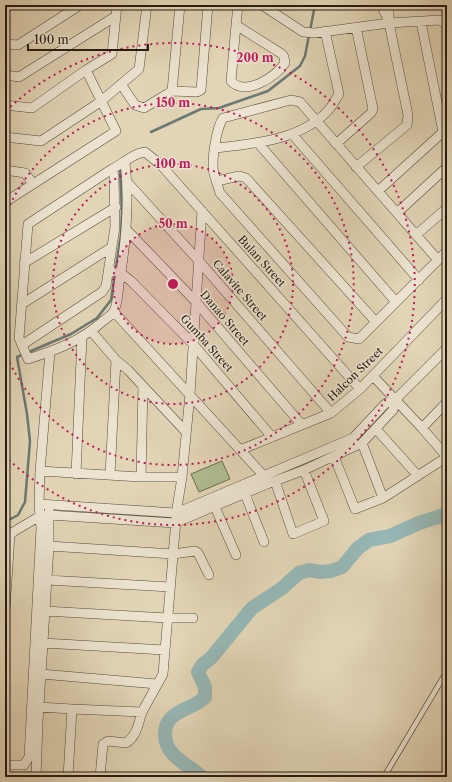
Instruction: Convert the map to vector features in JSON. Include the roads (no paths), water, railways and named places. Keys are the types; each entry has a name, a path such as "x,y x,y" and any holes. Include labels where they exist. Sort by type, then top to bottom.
{"street":[{"path":"5,6 10,5"},
{"path":"5,44 18,45 80,5"},
{"path":"5,105 32,108 86,70 112,54 117,5"},
{"path":"5,137 41,141 100,102 139,69 147,5"},
{"path":"172,91 180,5"},
{"path":"121,84 135,105 144,108 172,91 198,92 201,90 208,5"},
{"path":"236,25 282,54 285,63 281,70 260,83 240,88 231,81 236,25 238,5"},
{"path":"262,5 303,32 315,33 389,23 440,20 447,25"},
{"path":"382,5 382,9 389,23"},
{"path":"356,167 406,125 408,115 389,23 389,5"},
{"path":"5,75 19,77 116,16"},
{"path":"378,191 443,132 421,22"},
{"path":"336,144 371,113 373,109 356,27"},
{"path":"215,148 258,143 292,134 316,122 331,107 339,94 325,31"},
{"path":"5,202 116,131 100,102 86,70"},
{"path":"438,260 300,102 291,100 223,118 219,125 215,148 214,173 220,193 348,337 359,339 376,322 396,302 418,280 438,260 447,251"},
{"path":"292,134 418,280"},
{"path":"258,143 396,302"},
{"name":"Bulan Street","path":"125,162 137,153 145,152 160,164 360,389"},
{"path":"24,351 102,292 116,271 127,230 128,183 125,162 112,170 28,224 19,338 24,351 28,359 50,352 92,332 114,312 116,271 112,246 116,227 116,207 114,176 112,170"},
{"path":"397,213 447,167"},
{"path":"5,170 25,173 33,184"},
{"path":"217,181 239,176 246,178 376,322"},
{"name":"Calavite Street","path":"128,183 198,260 332,413"},
{"path":"24,263 116,207"},
{"path":"416,235 447,208"},
{"path":"100,777 103,744 108,740 126,743 131,740 135,735 142,712 163,674 175,523 182,477 190,394 202,211"},
{"name":"Danao Street","path":"127,230 196,302 302,425"},
{"path":"22,304 112,246"},
{"name":"Gumba Street","path":"116,271 131,281 193,344 272,437"},
{"name":"Halcon Street","path":"240,450 332,413 360,389 447,299"},
{"path":"114,312 264,476"},
{"path":"92,332 116,360 128,370 186,432"},
{"path":"76,474 82,337"},
{"path":"39,504 176,513 353,438 386,402 395,400 447,348"},
{"path":"5,765 24,765 27,761 29,757 34,723 39,707 49,546 45,516 39,504 40,471 50,352"},
{"path":"110,475 116,360"},
{"path":"334,456 355,509 383,498 447,457 422,428 372,376"},
{"path":"141,477 143,386"},
{"path":"5,610 10,535 13,532 45,516 175,523 304,470 362,443 393,410 395,400"},
{"path":"422,428 445,407"},
{"path":"376,428 418,476"},
{"path":"362,443 383,498"},
{"path":"275,481 294,534 324,521 304,470"},
{"path":"40,471 141,477 182,477"},
{"path":"245,494 264,542"},
{"path":"36,777 34,723 41,528 49,505"},
{"path":"215,507 236,554"},
{"path":"49,546 173,554 197,552 209,575"},
{"path":"47,580 170,587"},
{"path":"45,610 167,618 193,618"},
{"path":"43,643 165,650"},
{"path":"41,674 157,684"},
{"path":"39,707 142,712"},
{"path":"68,777 72,709"}],"lane":[{"path":"384,777 447,671"}],"waterway":[{"path":"151,132 201,109 219,108 268,91 300,66 305,56 315,5"},
{"path":"5,522 18,515 25,502 30,441 17,357 71,334 97,318 111,300 121,234 122,212 120,170"},
{"path":"202,777 178,759 169,749 165,734 167,723 179,712 205,697 205,687 198,672 202,665 211,658 252,608 281,589 299,573 309,570 320,572 331,571 342,567 358,548 369,540 390,536 419,523 447,514"}]}
